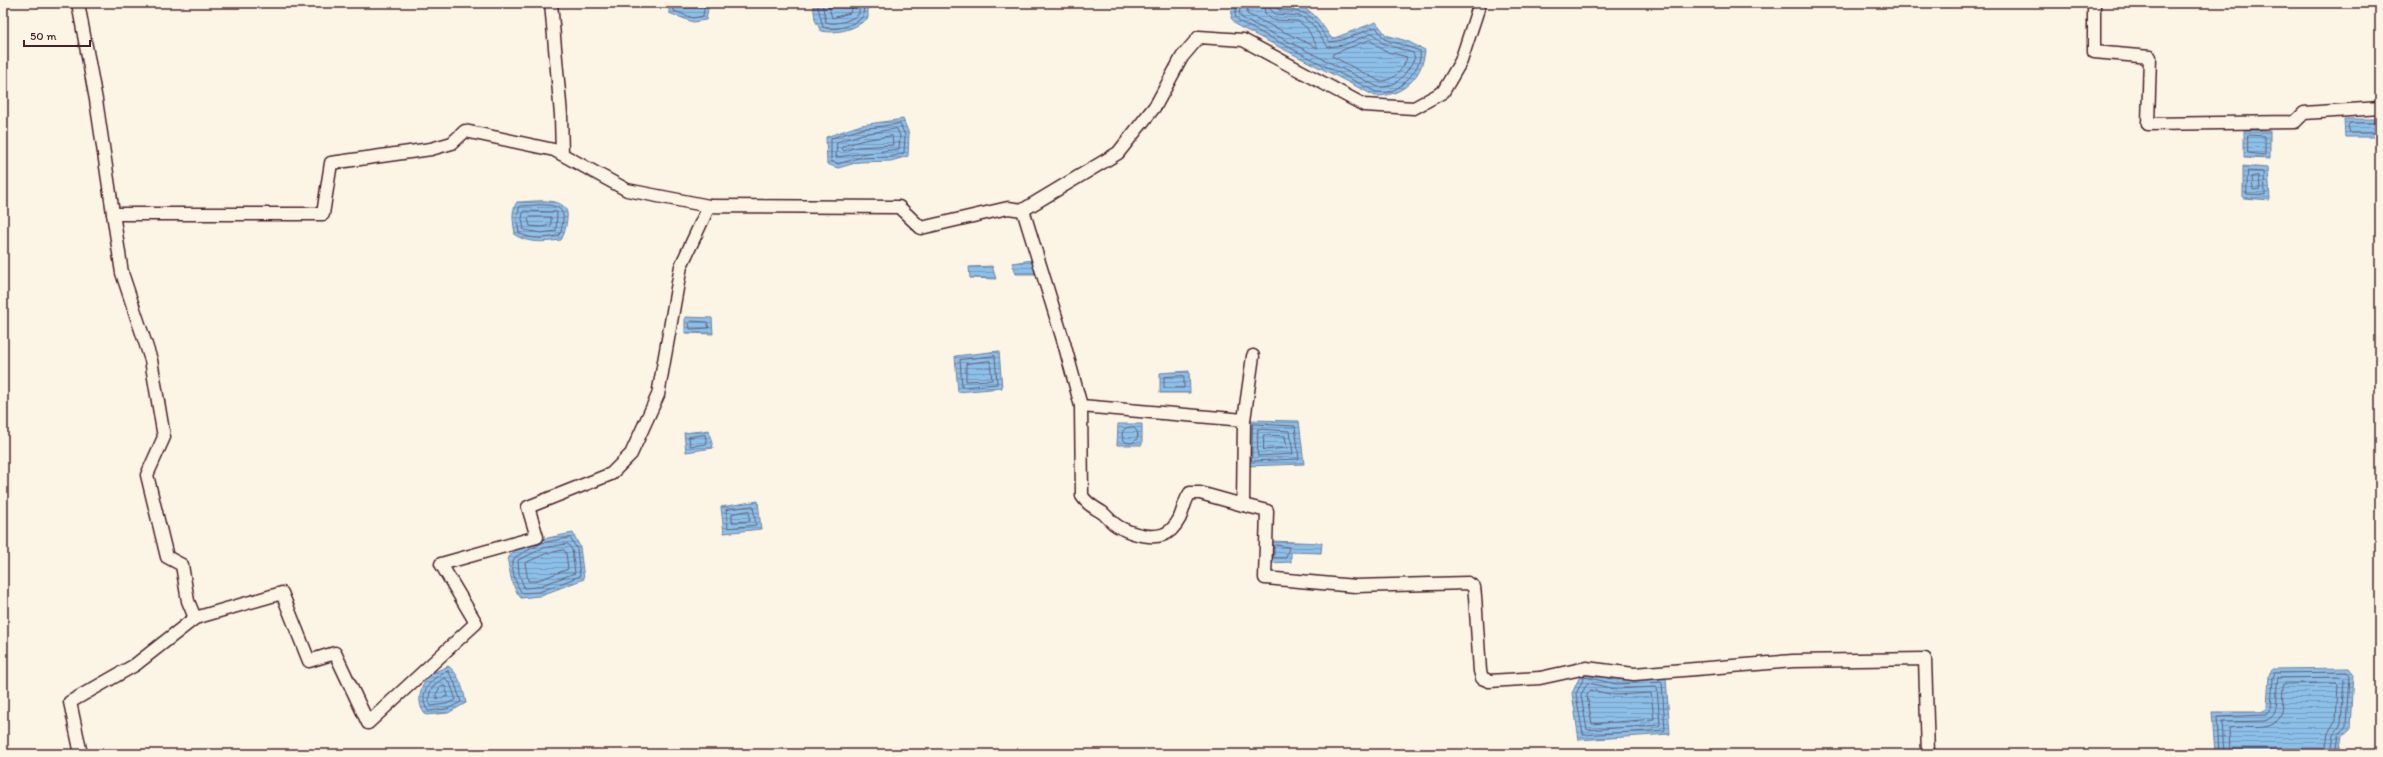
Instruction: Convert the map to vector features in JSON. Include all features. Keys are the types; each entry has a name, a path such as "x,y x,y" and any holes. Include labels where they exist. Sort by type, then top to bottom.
{"street":[{"path":"78,3 96,100 122,273 151,360 164,437 147,475 167,558 182,565 188,601 195,618"},
{"path":"551,3 561,115 562,154"},
{"path":"113,214 323,214 332,163 431,149 452,143 464,131 554,150 627,190 709,206 899,207 921,228 1008,208 1023,210 1118,153 1156,104 1182,57 1199,37 1243,40 1364,105 1414,108 1443,92 1460,61 1480,3"},
{"path":"2094,3 2094,52 2150,57 2148,124 2295,122 2304,113 2380,108"},
{"path":"81,754 70,702 135,665 195,618 282,593 309,661 335,653 368,723 476,622 441,564 537,537 528,507 611,474 630,454 658,395 681,266 709,206"},
{"path":"1023,210 1064,343 1081,406 1082,496 1088,505 1102,513 1119,527 1137,534 1157,536 1170,531 1183,515 1187,498 1190,493 1200,493 1267,511 1265,578 1355,586 1468,583 1474,587 1480,671 1482,678 1489,681 1540,678 1586,668 1634,674 1793,661 1925,659 1928,754"},
{"path":"1243,505 1244,420 1253,356"},
{"path":"1081,406 1244,420"}],"water":[{"path":"669,3 709,3 706,20 693,22 669,13"},
{"path":"813,3 868,3 868,18 857,26 846,30 834,32 821,31 815,20"},
{"path":"1233,3 1277,3 1280,6 1291,6 1306,9 1317,17 1332,39 1376,22 1386,35 1407,41 1425,50 1423,60 1420,69 1409,84 1394,93 1375,96 1238,26 1231,18"},
{"path":"903,119 909,134 908,156 891,161 859,162 838,168 827,164 826,137 861,125"},
{"path":"2344,119 2380,119 2380,137 2345,137"},
{"path":"2244,130 2270,131 2270,159 2244,158"},
{"path":"2243,166 2268,168 2270,200 2243,198"},
{"path":"550,201 563,206 567,211 567,219 561,240 543,242 532,241 515,235 513,214 517,202"},
{"path":"1032,260 1035,274 1016,274 1012,263"},
{"path":"992,266 996,279 970,278 969,267"},
{"path":"685,317 712,318 713,334 685,333"},
{"path":"999,351 1002,388 958,392 955,356"},
{"path":"1189,371 1190,393 1160,393 1160,373"},
{"path":"1249,420 1299,421 1304,464 1247,466"},
{"path":"1118,424 1142,424 1142,445 1117,445"},
{"path":"709,430 713,448 686,452 684,433"},
{"path":"758,501 761,529 724,533 721,507"},
{"path":"573,533 580,547 584,579 539,596 521,598 512,582 508,560 511,554 527,544"},
{"path":"1270,541 1322,543 1321,553 1291,552 1291,562 1270,563"},
{"path":"448,666 458,678 466,703 448,713 426,715 420,700 420,694 424,683 431,674"},
{"path":"2349,668 2353,673 2350,729 2342,736 2339,754 2215,754 2212,712 2264,712 2267,708 2269,675 2272,669"},
{"path":"1582,672 1616,680 1666,677 1670,734 1579,740 1572,693"}]}
